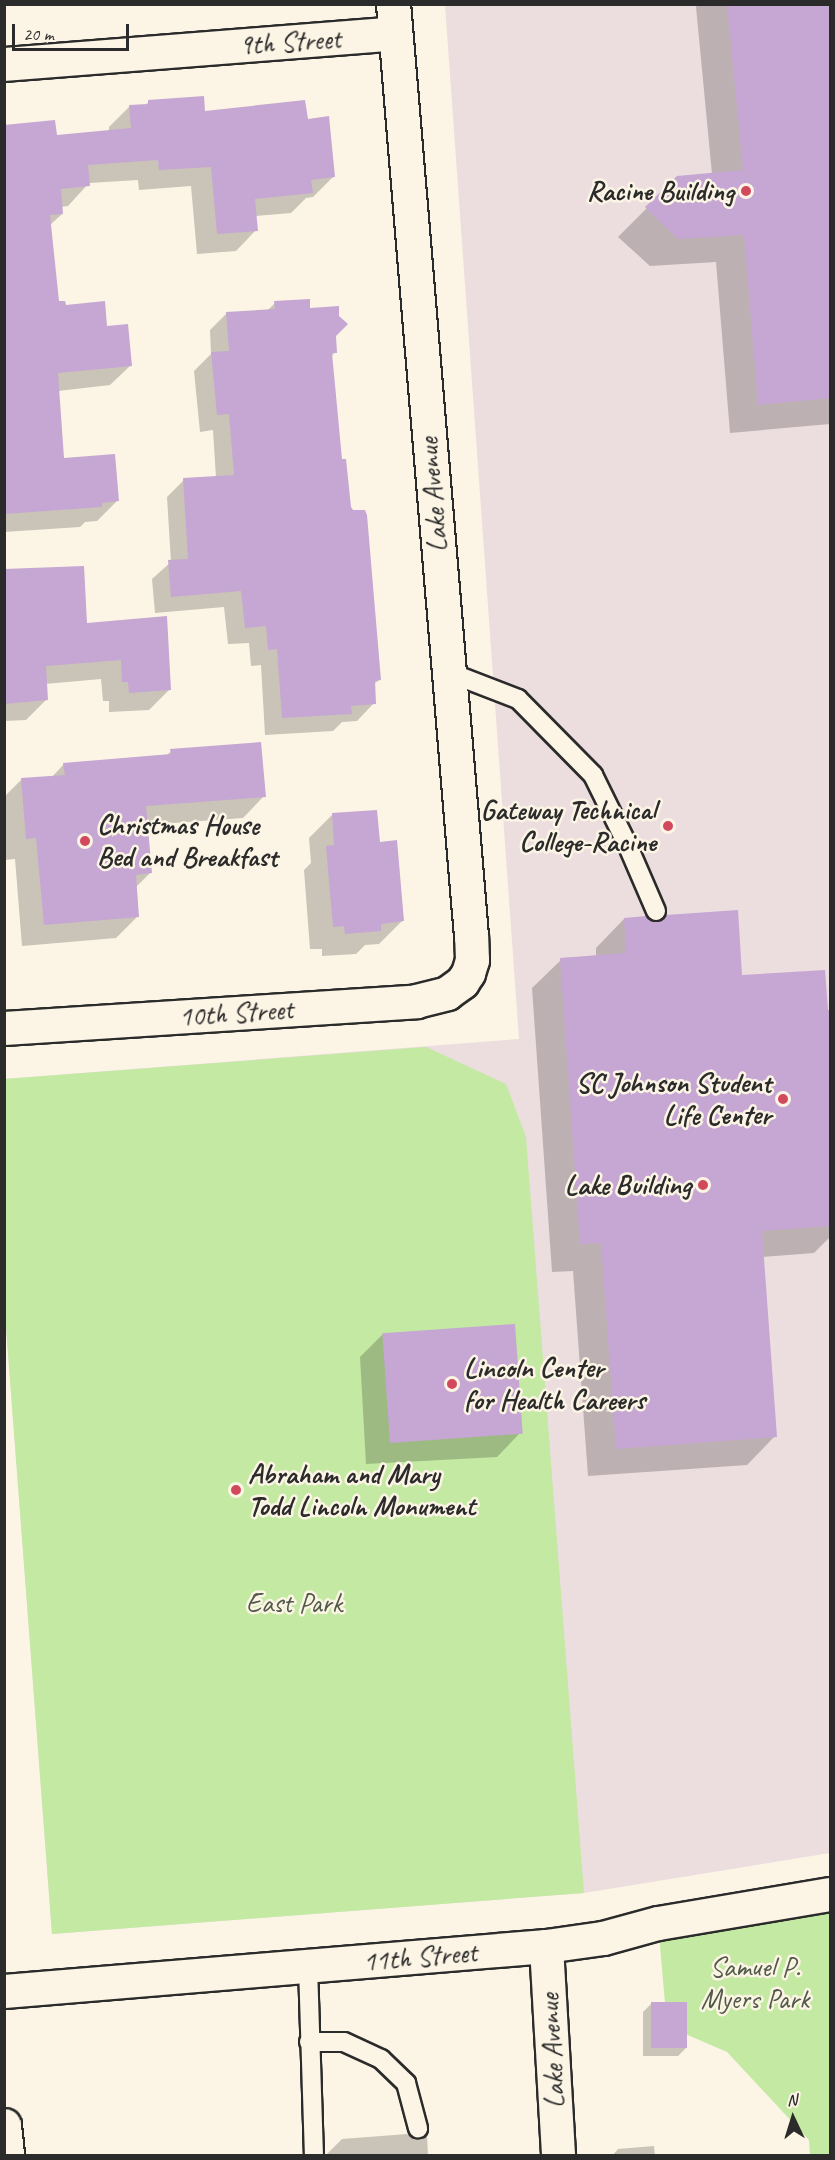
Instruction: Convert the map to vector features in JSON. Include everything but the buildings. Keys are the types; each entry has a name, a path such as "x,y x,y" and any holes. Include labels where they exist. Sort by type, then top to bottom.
{"street":[{"name":"9th Street","path":"4,64 394,19"},
{"name":"Lake Avenue","path":"394,19 471,936 471,966 462,982"},
{"name":"10th Street","path":"4,1028 416,1002 440,997 462,982"},
{"name":"11th Street","path":"4,1991 546,1946 603,1938 658,1923 831,1894"},
{"name":"Lake Avenue","path":"546,1946 558,2156"},
{"path":"4,2124 7,2156"}],"lane":[{"path":"448,672 518,699 593,775 627,844 656,911"},
{"path":"308,1966 314,2156"},
{"path":"309,2042 344,2042 381,2059 406,2083 418,2128"}],"shaded area":[{"name":"Gateway Technical College-Racine","path":"445,5 830,5 830,1853 584,1893 52,1934 5,1314 4,1079 519,1039"}],"green space":[{"name":"East Park","path":"426,1047 506,1084 526,1137 584,1893 52,1934 5,1314 4,1079"},
{"name":"Samuel P. Myers Park","path":"830,1894 830,2155 810,2155 809,2140 727,2052 667,2026 658,1923"}],"place":[{"name":"Racine Building","path":"746,191"},
{"name":"Gateway Technical College-Racine","path":"668,826"},
{"name":"Christmas House Bed and Breakfast","path":"85,841"},
{"name":"SC Johnson Student Life Center","path":"783,1099"},
{"name":"Lake Building","path":"703,1185"},
{"name":"Lincoln Center for Health Careers","path":"452,1384"},
{"name":"Abraham and Mary Todd Lincoln Monument","path":"236,1490"}]}
